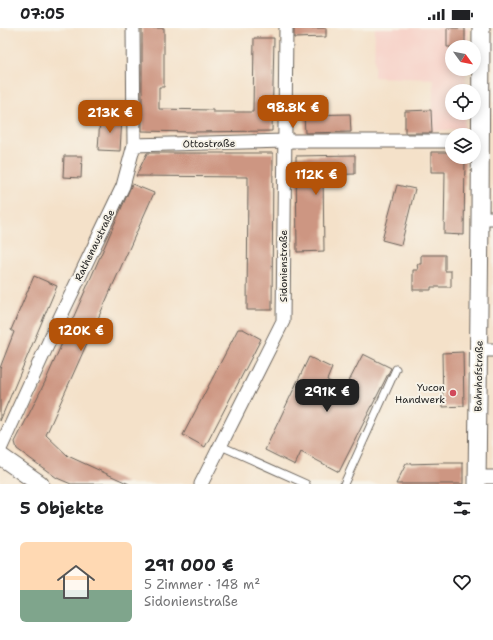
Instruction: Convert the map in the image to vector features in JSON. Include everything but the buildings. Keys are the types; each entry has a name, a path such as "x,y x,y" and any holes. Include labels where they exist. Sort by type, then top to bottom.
{"street":[{"name":"Rathenaustraße","path":"0,449 57,324 123,186 134,145 133,28"},
{"name":"Sidonienstraße","path":"201,484 283,321 286,28"},
{"name":"Bahnhofstraße","path":"477,128 481,28"},
{"name":"Ottostraße","path":"134,145 284,141 445,141"},
{"name":"Bahnhofstraße","path":"480,164 487,218 483,479"},
{"path":"0,456 40,484"}],"lane":[{"path":"344,484 396,369"},
{"path":"221,446 306,484"}],"shaded area":[{"path":"375,28 468,28 468,40 445,40 445,76 466,76 465,84 445,84 445,120 465,120 464,128 445,128 445,130 430,131 434,79 374,77"}],"place":[{"name":"Yucon Handwerk","path":"453,393"}]}
